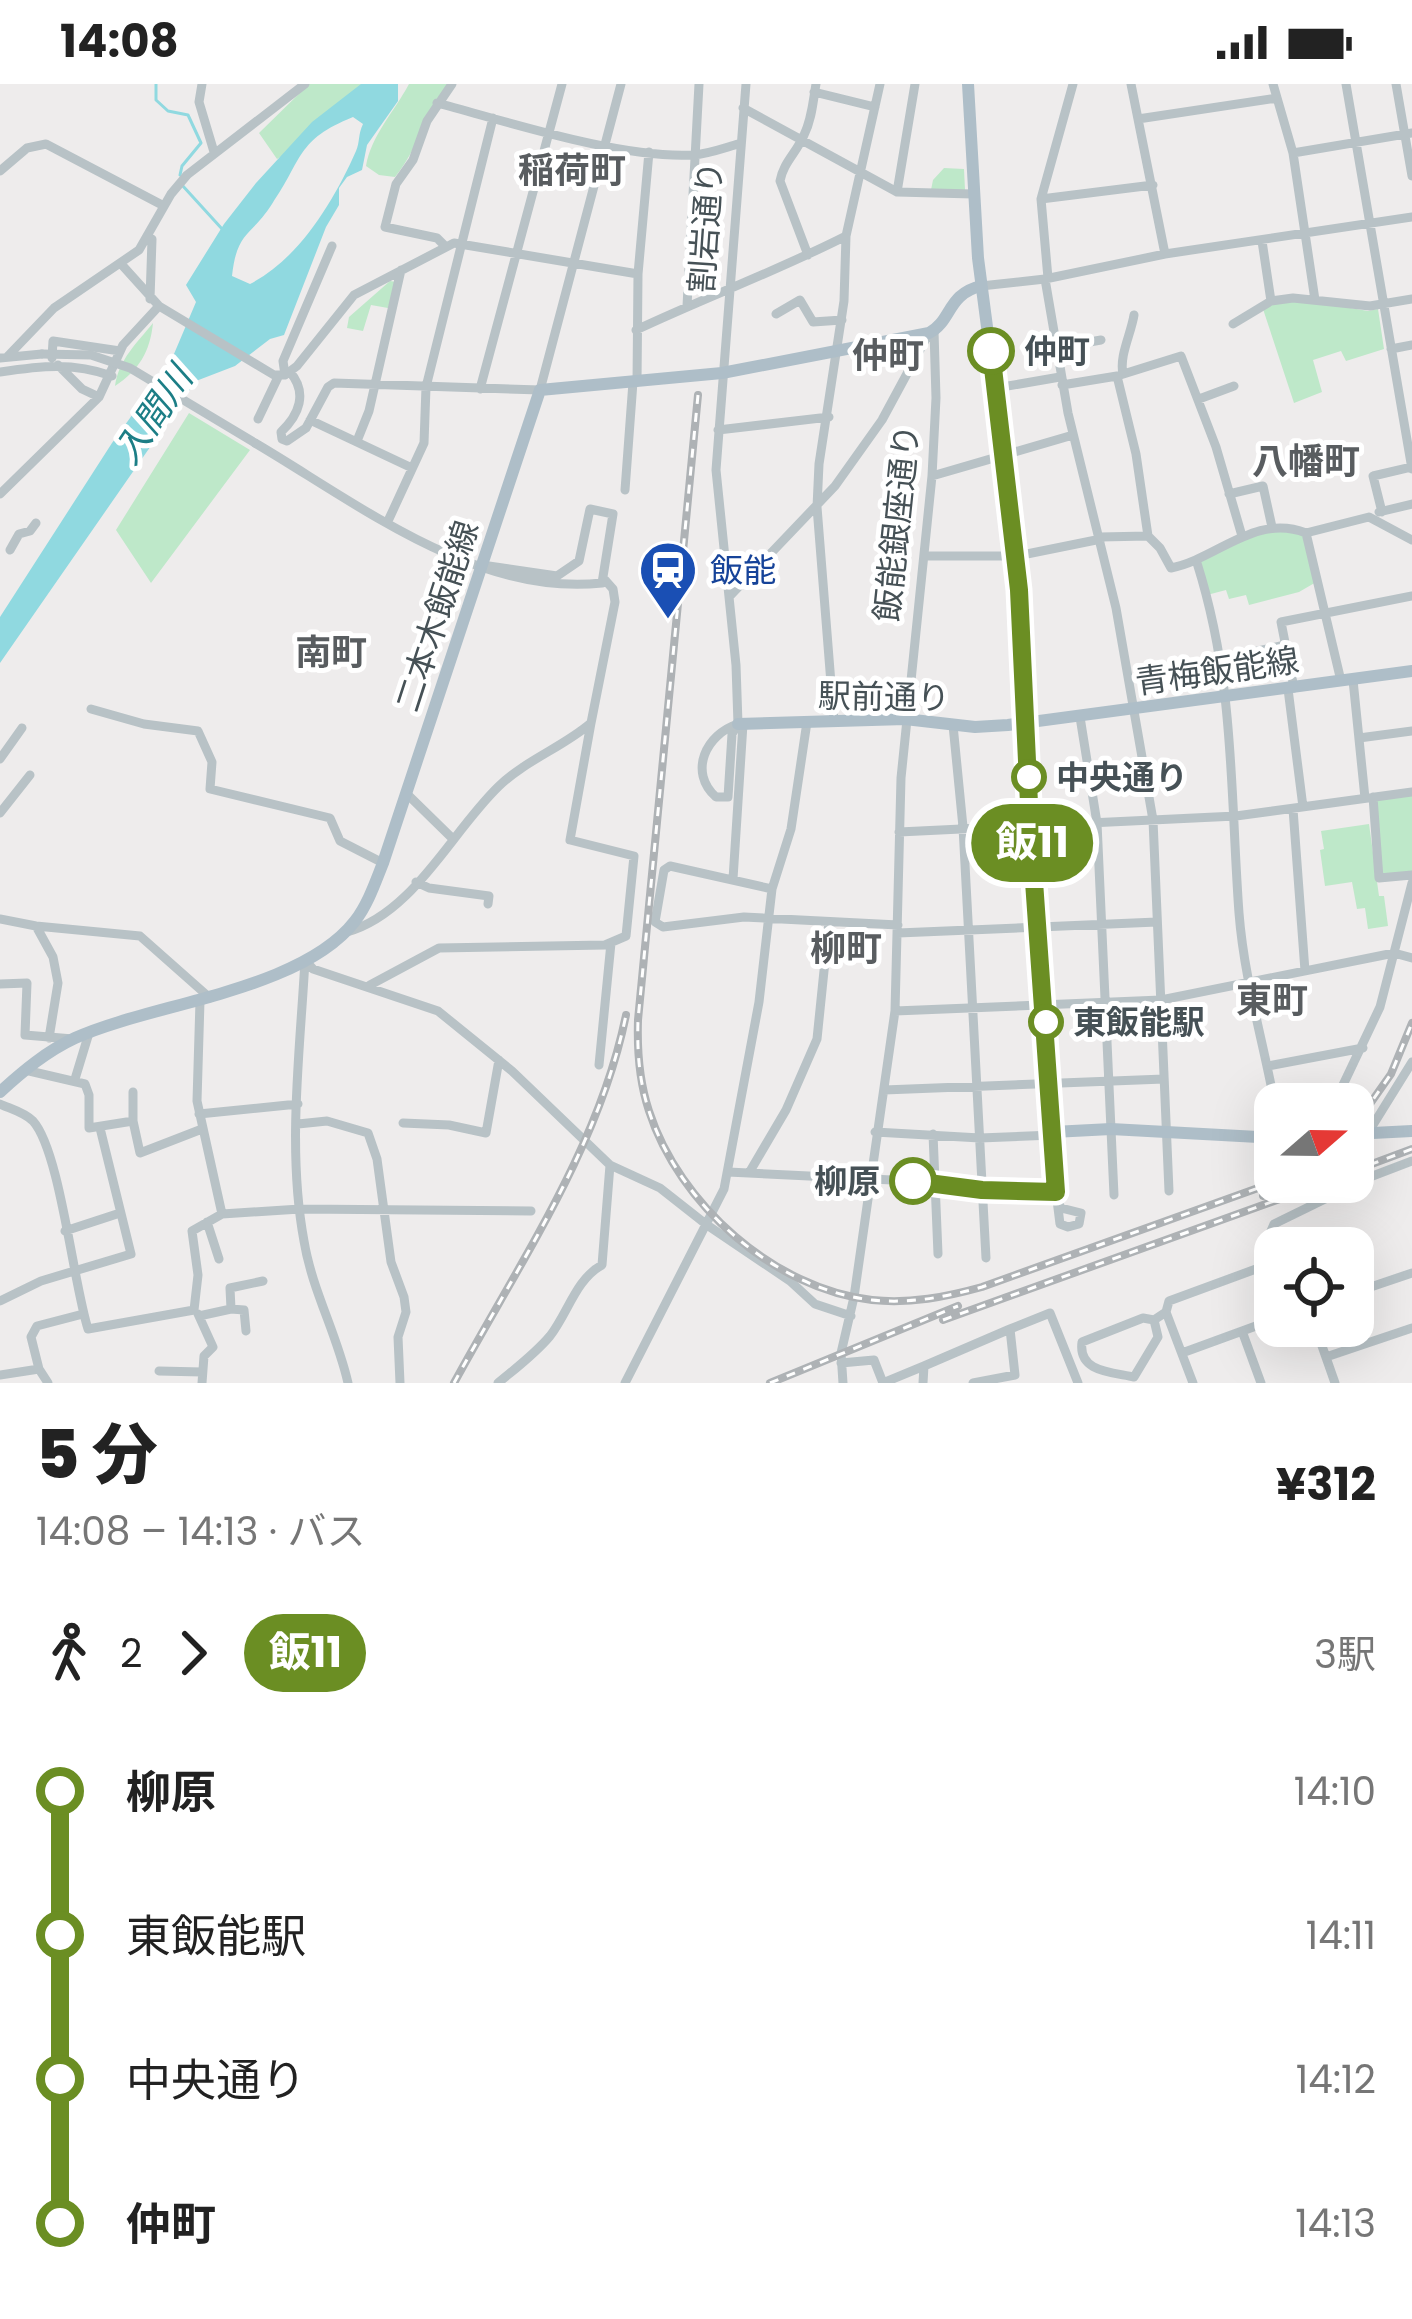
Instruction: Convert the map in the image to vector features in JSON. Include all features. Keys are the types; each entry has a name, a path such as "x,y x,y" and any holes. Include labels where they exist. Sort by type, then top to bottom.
{"main road":[{"path":"968,84 981,286 1017,556 1030,825 1057,1196"},
{"path":"539,390 722,373 932,332 951,303 981,286"},
{"name":"二本木飯能線","path":"0,1092 73,1039 205,1000 305,960 345,933 362,910 383,863 539,390"},
{"name":"青梅飯能線","path":"1028,723 1412,671"},
{"name":"駅前通り","path":"741,724 905,719 953,725 1028,723"},
{"path":"1053,1133 1111,1129 1254,1137"},
{"path":"1374,1133 1412,1130"}],"street":[{"path":"202,84 199,102 214,152"},
{"path":"0,494 100,397 120,351 154,302 148,257 154,230 181,182 292,88 305,84"},
{"path":"445,246 436,238 385,227 396,184 437,103 452,84"},
{"path":"480,389 562,84"},
{"path":"122,265 174,317 299,382 300,400 293,421 281,432 282,440 299,437 334,383 539,390 621,84"},
{"path":"687,306 699,84"},
{"name":"割岩通り","path":"741,724 716,470 746,84"},
{"path":"834,721 819,464 842,320 845,236 880,84"},
{"path":"897,192 915,84"},
{"path":"1073,84 1041,199 1046,278 1061,381 1116,608 1153,820 1169,1191"},
{"path":"1131,84 1165,254"},
{"path":"1273,84 1293,153 1315,299"},
{"path":"1346,84 1382,303 1409,431 1411,462 1373,476 1382,512"},
{"path":"1396,84 1412,176"},
{"path":"808,254 780,181 803,140 815,88 875,107"},
{"path":"1138,119 1277,98"},
{"path":"437,103 649,152 695,155 738,144"},
{"path":"743,108 897,192 973,194"},
{"path":"388,521 424,443 426,388 493,118"},
{"path":"1293,153 1408,134"},
{"path":"0,171 27,148 46,144 164,206"},
{"path":"626,490 649,152"},
{"path":"1041,199 1153,185"},
{"path":"981,286 1412,217"},
{"path":"4,358 54,308 122,265 154,230"},
{"path":"636,330 728,287 768,275 845,236"},
{"path":"1262,241 1271,301"},
{"path":"258,419 281,374 343,305 445,246 460,242 638,274"},
{"path":"281,374 332,246"},
{"path":"357,441 369,411 401,270"},
{"path":"1233,323 1271,301 1315,299 1370,306 1412,298"},
{"path":"776,314 800,300 813,322 842,320"},
{"path":"1134,315 1120,375 1148,536 1171,568 1197,563 1242,536 1272,527 1306,532 1412,504"},
{"path":"729,597 818,507 882,420 932,332"},
{"name":"飯能銀座通り","path":"843,1383 841,1363 895,1011 905,719 925,556 937,398 932,332"},
{"path":"1055,348 1101,340"},
{"path":"100,397 82,389 55,365 53,341 120,351"},
{"path":"1391,349 1412,345"},
{"path":"4,358 91,355 130,368 432,546 482,565 562,583 605,580"},
{"path":"996,388 1120,375 1181,356 1242,536"},
{"path":"1394,367 1412,364"},
{"path":"0,372 55,365 112,376"},
{"path":"1199,399 1234,386"},
{"path":"1400,396 1412,393"},
{"path":"718,430 829,417"},
{"path":"310,420 412,468"},
{"path":"932,476 1073,435"},
{"path":"1228,494 1263,486 1272,527"},
{"path":"370,986 440,948 611,943 626,936 639,897 634,856 570,840 615,602 605,580 614,517 595,508 587,512 579,561 566,572 549,577 482,565"},
{"path":"1369,518 1412,540"},
{"path":"0,540 30,531 36,523"},
{"path":"1306,532 1347,681 1379,878 1412,879 1380,1006 1345,1083"},
{"path":"10,550 19,534"},
{"path":"925,556 1017,556 1101,538 1148,536"},
{"path":"1197,563 1228,698 1239,913 1248,982 1271,1083"},
{"path":"1305,971 1291,688 1280,622 1412,596"},
{"path":"1221,659 1285,645"},
{"path":"91,709 144,724 198,731 212,762 210,789 330,818 340,841 383,863"},
{"path":"1080,716 1097,823 1114,1195"},
{"path":"625,1383 724,1189 759,1002 772,889 790,829 807,722"},
{"path":"345,933 377,920 499,786 592,723"},
{"path":"741,724 732,734 728,797 716,797 706,782 706,749 714,735 741,724"},
{"path":"733,879 741,724"},
{"path":"953,725 963,827 986,1258"},
{"path":"0,759 22,728"},
{"path":"1359,738 1412,731"},
{"path":"0,813 30,775"},
{"path":"899,832 1236,816 1412,792"},
{"path":"406,793 453,839"},
{"path":"772,889 666,867 655,922 663,927 767,918 967,930 1157,922"},
{"path":"416,882 489,896 488,904"},
{"path":"639,897 658,900"},
{"path":"0,919 140,936 205,1000 196,1033 199,1114 222,1214"},
{"path":"749,1173 786,1110 818,1039 829,922"},
{"path":"36,926 53,957 58,983 50,1038"},
{"path":"599,1065 611,943"},
{"path":"895,1011 1161,1000 1394,953 1412,958"},
{"path":"305,960 313,969 438,1011 499,1060 610,1165 650,1181 815,1304 851,1316"},
{"path":"305,960 299,1210 312,1275 348,1383"},
{"path":"0,984 27,983 25,1035 73,1039"},
{"path":"75,1079 90,1032"},
{"path":"1268,1066 1363,1048"},
{"path":"403,1123 486,1133 499,1060"},
{"path":"1374,1125 1412,1062"},
{"path":"25,1070 85,1084 89,1127 134,1120"},
{"path":"884,1090 1164,1078"},
{"path":"133,1093 140,1153 202,1129"},
{"path":"0,1104 25,1114 41,1132 88,1329 231,1309 244,1310 246,1331"},
{"path":"199,1114 298,1104"},
{"path":"298,1124 327,1121 367,1130 377,1159 391,1262 406,1312 398,1336 400,1383"},
{"path":"0,1301 41,1281 131,1254 100,1128"},
{"path":"875,1132 980,1138 1053,1133"},
{"path":"933,1134 938,1254"},
{"path":"1273,1227 1412,1161"},
{"path":"498,1383 545,1341 587,1273 602,1265 610,1165"},
{"path":"728,1172 934,1182 1057,1196"},
{"path":"158,1371 202,1378 204,1355 213,1347 196,1313 198,1275 192,1231 222,1214 530,1210"},
{"path":"65,1231 120,1213"},
{"path":"207,1222 219,1259"},
{"path":"1193,1383 1166,1312 1168,1301 1254,1270"},
{"path":"1374,1287 1412,1273"},
{"path":"231,1309 230,1288 263,1281"},
{"path":"1084,1361 1082,1342 1166,1312"},
{"path":"841,1363 874,1360 883,1383 1051,1313 1078,1383"},
{"path":"47,1383 31,1336 37,1326 83,1314"},
{"path":"1084,1361 1135,1380 1158,1337 1154,1319"},
{"path":"1182,1353 1254,1326"},
{"path":"1326,1357 1412,1328"},
{"path":"973,1383 1016,1379 1010,1329"},
{"path":"1242,1331 1261,1383"},
{"path":"1322,1347 1336,1383"},
{"path":"1072,1368 1084,1361"},
{"path":"923,1383 924,1366"},
{"path":"0,1375 39,1369"}],"green space":[{"path":"309,84 372,84 352,113 277,159 259,133"},
{"path":"409,84 449,84 395,177 379,175 366,166 369,155"},
{"path":"944,168 964,169 965,190 931,190"},
{"path":"390,281 396,282 388,308 371,305 363,331 347,328 349,317"},
{"path":"1304,300 1378,309 1384,349 1346,361 1341,351 1313,360 1322,392 1294,403 1263,309 1275,302"},
{"path":"153,323 142,359 115,386 125,359"},
{"path":"189,413 250,450 151,583 116,530"},
{"path":"1272,527 1306,533 1318,581 1299,592 1249,605 1246,595 1229,599 1226,590 1207,595 1197,563"},
{"path":"1412,792 1412,875 1379,878 1373,797"},
{"path":"1369,824 1388,926 1368,929 1365,908 1357,909 1352,882 1325,886 1320,850 1324,849 1321,831"}],"water":[{"name":"入間川","path":"361,84 398,84 398,101 367,145 362,170 347,177 339,188 339,205 284,335 270,339 235,366 196,381 0,663 0,617 171,361 196,302 186,285 224,224 312,122","holes":["353,117 363,124 337,189 299,244 250,284 232,276 241,242 272,204 310,143"]}],"waterway":[{"path":"156,84 156,100 168,111 188,115 201,143 180,175"},
{"path":"182,185 223,230"}],"railway":[{"path":"698,395 638,1020 646,1100 663,1145 683,1178 707,1209 766,1260 836,1293 886,1301 928,1299 982,1287 1254,1190"},
{"path":"454,1383 577,1159 597,1112 626,1015"},
{"path":"1374,1098 1391,1074 1412,1023"},
{"path":"1374,1163 1412,1149"},
{"path":"943,1320 1269,1203"},
{"path":"770,1383 958,1306"}],"bus line":[{"name":"飯11","path":"913,1181 982,1190 1056,1192 1017,556 991,351"}],"place":[{"name":"仲町","path":"991,351"},
{"name":"飯能","path":"668,621"},
{"name":"中央通り","path":"1029,777"},
{"name":"東飯能駅","path":"1046,1022"},
{"name":"柳原","path":"913,1181"}],"district":[{"name":"稲荷町","path":"572,170"},
{"name":"仲町","path":"888,355"},
{"name":"八幡町","path":"1306,461"},
{"name":"南町","path":"331,652"},
{"name":"柳町","path":"846,948"},
{"name":"東町","path":"1272,1000"}]}
